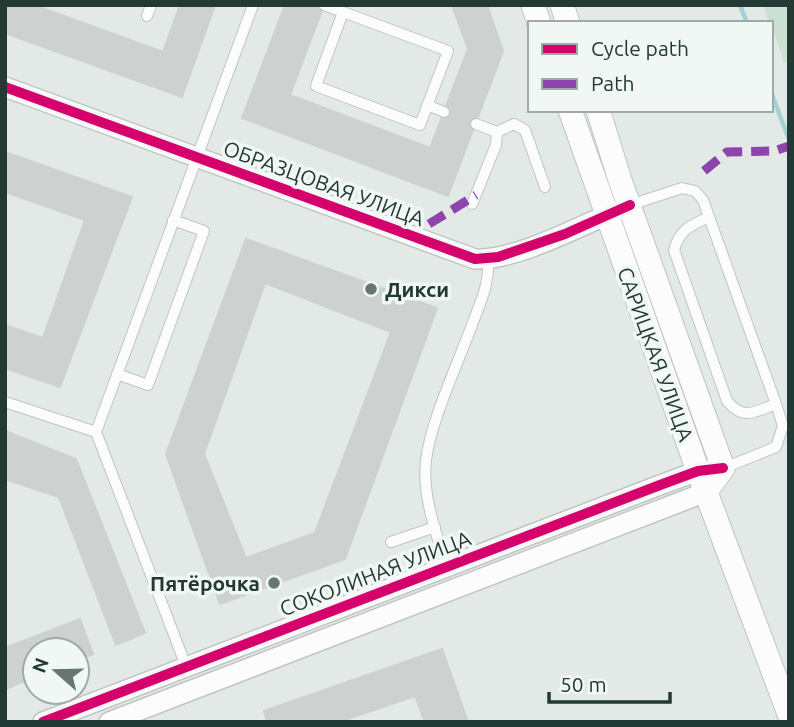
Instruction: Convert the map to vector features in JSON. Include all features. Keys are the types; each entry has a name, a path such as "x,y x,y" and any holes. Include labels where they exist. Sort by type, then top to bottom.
{"street":[{"name":"ОБРАЗЦОВАЯ УЛИЦА","path":"5,87 475,259 488,259"},
{"name":"САРИЦКАЯ УЛИЦА","path":"571,112 702,481 789,714"},
{"name":"САРИЦКАЯ УЛИЦА","path":"599,112 723,468"},
{"path":"488,259 565,234 630,205"},
{"path":"702,481 723,468"},
{"name":"СОКОЛИНАЯ УЛИЦА","path":"43,722 446,566 702,481"},
{"name":"СОКОЛИНАЯ УЛИЦА","path":"109,722 456,588 702,481"},
{"path":"446,566 456,588"},
{"path":"186,666 195,689"}],"lane":[{"path":"147,16 151,5"},
{"path":"186,666 96,432 253,5"},
{"path":"324,5 343,12 448,51 420,125 316,86 343,12"},
{"path":"427,105 444,112"},
{"path":"476,124 497,132 514,124 525,130 545,187"},
{"path":"472,204 496,145 497,132"},
{"path":"630,205 682,188 695,191 703,200 776,404 783,426 776,447 723,468"},
{"path":"709,218 684,229 677,238 674,250 727,401 736,412 746,414 776,404"},
{"path":"117,374 148,385 195,257 204,231 173,220"},
{"path":"446,566 428,496 426,460 440,412 483,297 489,275 488,259"},
{"path":"5,401 96,432"},
{"path":"391,542 435,527"}],"green space":[{"path":"763,5 789,5 789,61 784,63 773,21 768,21"}],"building":[{"path":"5,5 34,5 163,52 180,5 215,5 182,97 5,33"},
{"path":"285,5 324,5 290,95 430,148 468,49 452,5 487,5 503,51 448,196 242,118"},
{"path":"5,152 132,197 60,387 5,368 5,325 43,338 85,220 5,192"},
{"path":"246,239 437,308 345,559 220,604 166,454","holes":["265,283 391,332 315,533 246,558 204,454"]},
{"path":"5,431 76,459 145,633 116,645 59,497 5,479"},
{"path":"80,619 86,636 36,636"},
{"path":"21,642 21,683 5,689 5,648"},
{"path":"442,649 468,722 425,722 415,696 339,722 267,722 264,711"}],"waterway":[{"path":"740,5 746,21"},
{"path":"773,97 788,137"}],"marked path":[{"path":"704,171 727,152 774,151 789,146"},
{"path":"429,224 476,195"}],"cycle path":[{"path":"5,87 475,259 498,257 565,234 630,205"},
{"path":"43,722 660,485 698,471 723,468"}],"place":[{"name":"Дикси","path":"371,289"},
{"name":"Пятёрочка","path":"274,583"}]}
